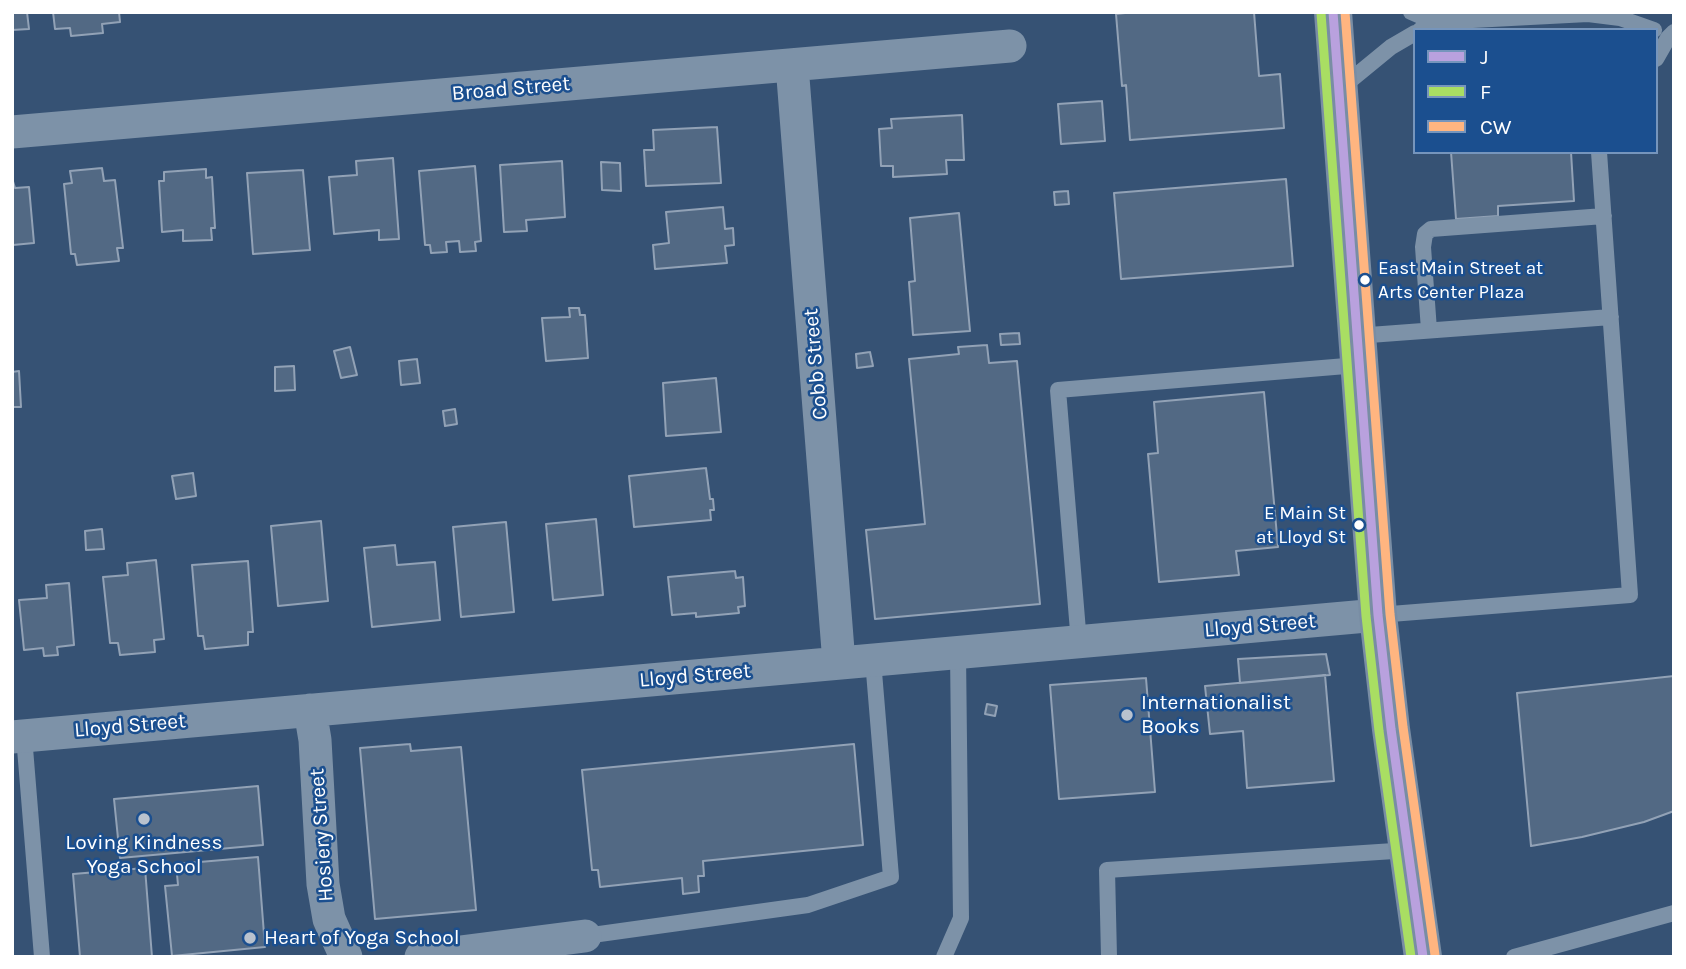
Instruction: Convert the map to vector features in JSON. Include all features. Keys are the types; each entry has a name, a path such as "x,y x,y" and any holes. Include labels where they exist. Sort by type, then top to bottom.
{"main road":[{"path":"1333,12 1378,615 1423,957"}],"street":[{"name":"Broad Street","path":"12,132 1010,46"},
{"name":"Cobb Street","path":"792,65 839,663"},
{"name":"Lloyd Street","path":"18,736 1378,615"},
{"name":"Hosiery Street","path":"310,710 315,740 323,884 329,919 346,957"},
{"path":"423,957 585,936"}],"lane":[{"path":"1411,12 1427,26 1596,18 1639,28"},
{"path":"1339,90 1391,47 1413,34"},
{"path":"1658,53 1665,34"},
{"path":"1378,615 1630,595 1602,157"},
{"path":"1429,330 1423,247 1425,234 1431,229 1604,216"},
{"path":"1079,642 1058,390 1357,351 1429,330 1611,317"},
{"path":"943,957 961,918 958,653"},
{"path":"585,936 808,905 891,877 873,660"},
{"path":"18,736 41,957"},
{"path":"1109,957 1107,870 1409,850"},
{"path":"1514,957 1674,913"}],"building":[{"path":"12,12 27,12 29,29 12,30"},
{"path":"53,12 119,12 120,22 102,24 103,33 71,36 70,28 55,29"},
{"path":"1254,12 1259,76 1280,74 1284,128 1130,140 1116,14"},
{"path":"1102,101 1105,141 1061,144 1058,104"},
{"path":"962,115 964,160 946,160 947,174 893,177 893,166 881,166 879,129 892,128 891,119"},
{"path":"717,127 721,183 646,186 644,150 654,150 653,130"},
{"path":"1451,154 1571,154 1574,201 1498,206 1498,216 1456,219"},
{"path":"393,158 399,239 379,240 379,230 334,234 329,177 357,175 356,161"},
{"path":"562,161 565,217 526,220 527,231 504,232 500,165"},
{"path":"601,162 620,163 621,191 602,190"},
{"path":"475,166 481,241 475,242 476,251 460,252 459,241 446,242 447,252 431,253 430,245 425,245 419,171"},
{"path":"102,168 104,181 115,180 123,248 117,248 119,261 77,265 75,254 71,254 64,184 72,183 70,171"},
{"path":"206,169 206,178 212,177 215,228 211,228 212,240 183,241 183,230 162,232 159,181 164,181 164,172"},
{"path":"303,170 310,250 253,254 247,173"},
{"path":"12,178 15,188 29,187 34,243 13,245"},
{"path":"1286,179 1293,266 1121,279 1114,193"},
{"path":"1068,191 1069,204 1055,205 1054,192"},
{"path":"723,207 725,229 733,228 734,245 725,246 727,263 655,269 653,245 669,243 666,212"},
{"path":"959,213 970,331 913,335 909,282 915,281 910,218"},
{"path":"569,308 579,308 580,315 585,315 588,358 546,361 542,318 570,317"},
{"path":"1019,333 1020,344 1001,345 1000,334"},
{"path":"987,345 989,363 1017,361 1040,604 875,619 866,530 925,524 909,359 959,354 958,347"},
{"path":"350,347 357,375 341,378 334,351"},
{"path":"870,352 873,366 857,368 856,354"},
{"path":"417,359 420,383 401,385 399,361"},
{"path":"294,366 295,390 275,391 275,367"},
{"path":"19,371 21,407 12,407 12,372"},
{"path":"716,378 721,432 666,436 663,383"},
{"path":"1264,392 1278,547 1236,551 1239,575 1159,582 1148,454 1158,453 1154,402"},
{"path":"455,409 457,424 445,426 443,411"},
{"path":"706,468 710,499 713,499 711,520 634,527 629,476"},
{"path":"193,473 196,496 176,499 172,476"},
{"path":"596,519 603,595 553,600 546,524"},
{"path":"321,521 328,601 278,606 271,526"},
{"path":"506,522 514,612 461,617 453,527"},
{"path":"102,529 104,549 86,550 85,531"},
{"path":"395,545 397,565 435,562 440,620 372,627 364,548"},
{"path":"156,560 164,639 154,640 155,652 120,655 118,643 110,643 103,577 128,575 127,563"},
{"path":"248,561 253,632 248,632 248,645 205,649 203,636 198,636 192,565"},
{"path":"735,571 736,578 743,577 745,606 738,607 739,613 696,617 696,613 672,615 668,577"},
{"path":"69,583 74,645 57,647 58,655 44,656 43,648 24,650 19,600 47,598 46,585"},
{"path":"1326,654 1330,675 1240,683 1238,659"},
{"path":"1325,675 1334,781 1247,788 1243,731 1210,734 1205,686"},
{"path":"1674,676 1674,811 1644,822 1531,846 1517,693"},
{"path":"1146,678 1155,792 1059,799 1050,685"},
{"path":"987,704 997,706 995,716 985,714"},
{"path":"410,744 411,751 461,747 476,910 375,919 360,748"},
{"path":"854,744 863,845 703,861 704,876 698,876 699,892 683,894 682,878 600,887 598,870 592,870 582,770"},
{"path":"258,786 263,845 120,858 114,799"},
{"path":"258,857 265,947 172,956 165,886 178,885 176,864"},
{"path":"145,868 152,957 80,957 73,874"}],"transit line":[{"name":"J","path":"1333,12 1378,615 1423,957"},
{"name":"CW","path":"1345,12 1390,614 1435,955"},
{"name":"F","path":"1321,13 1366,616 1379,731 1411,957"}],"place":[{"name":"East Main Street at Arts Center Plaza","path":"1365,280"},
{"name":"E Main St at Lloyd St","path":"1359,525"},
{"name":"Internationalist Books","path":"1127,715"},
{"name":"Loving Kindness Yoga School","path":"144,819"},
{"name":"Heart of Yoga School","path":"250,938"}]}
